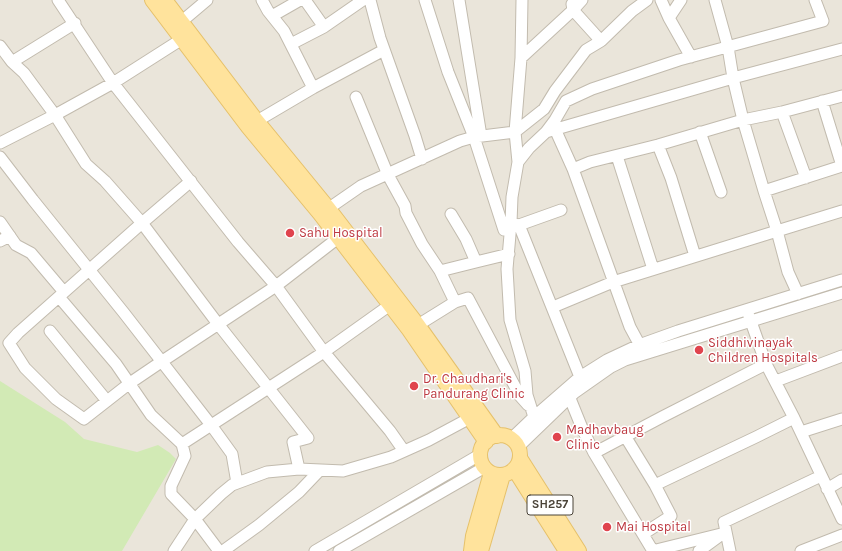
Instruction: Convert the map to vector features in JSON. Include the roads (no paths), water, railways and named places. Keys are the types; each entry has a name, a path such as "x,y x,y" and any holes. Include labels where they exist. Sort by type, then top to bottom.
{"main road":[{"name":"SH257","path":"152,0 177,25 257,121 324,211 338,238 409,330 470,418 579,551"},
{"name":"SH257","path":"165,0 182,39 248,127 324,211 418,325 501,456 566,551"},
{"path":"471,551 473,536 501,456"},
{"path":"481,551 501,456"}],"street":[{"path":"58,0 75,23 113,83 238,242 276,286 324,352 390,431 404,452"},
{"path":"177,25 207,0"},
{"path":"262,0 284,31 313,88"},
{"path":"272,16 300,0"},
{"path":"305,0 324,27"},
{"path":"291,44 324,27 363,0"},
{"path":"370,0 384,50 422,159"},
{"path":"425,0 448,72 467,119 478,136 511,224 539,276 553,307 580,377"},
{"path":"459,0 476,105 478,136"},
{"path":"522,0 521,58 514,132 518,162 512,196 507,269 510,320 525,370 527,395 532,413"},
{"path":"521,58 573,5 582,0"},
{"path":"324,211 361,186 460,141 478,136 514,132 544,109 555,91 586,50 601,41 632,11 647,0"},
{"path":"661,0 669,18 691,57"},
{"path":"669,18 681,0"},
{"path":"715,0 728,47 733,78 743,120 788,272 798,294"},
{"path":"518,162 529,148 552,127 566,101 607,84 691,57 823,20 815,0"},
{"path":"573,5 601,41"},
{"path":"12,62 75,23"},
{"path":"0,143 113,83 182,39"},
{"path":"0,46 12,62 24,73 55,115 86,164 105,181 142,223 218,324 308,438 293,442 299,469"},
{"path":"552,127 842,49"},
{"path":"257,121 313,88 384,50"},
{"path":"573,169 590,162 658,145 743,120 782,112 842,96"},
{"path":"356,97 388,175 405,206 406,213 422,244 440,272 455,302"},
{"path":"764,191 842,166 822,101"},
{"path":"467,119 476,105"},
{"path":"782,112 806,178"},
{"path":"552,127 573,169 630,327 642,349"},
{"path":"700,132 721,192"},
{"path":"658,145 671,178 695,256"},
{"path":"617,156 653,269"},
{"path":"0,157 211,424 232,454 237,483"},
{"path":"191,182 4,344 25,368 56,399 84,419 130,383 276,286 338,238"},
{"path":"511,224 561,210"},
{"path":"553,307 613,282 842,211"},
{"path":"452,214 466,238 476,262"},
{"path":"0,222 5,238 31,253 61,295 116,364 152,415 182,444 185,456 172,486 171,494 195,519 219,551"},
{"path":"440,272 509,251"},
{"path":"315,551 345,533 501,456 532,413 587,384 611,367 642,349 678,331 842,280"},
{"path":"339,551 353,547 501,456 568,393 580,377 607,360 642,349 751,321 842,293"},
{"path":"418,325 455,302 468,298 520,396 532,413"},
{"path":"182,444 324,352 390,306"},
{"path":"747,310 766,364 776,381 842,518"},
{"path":"50,331 106,401"},
{"path":"776,381 842,356"},
{"path":"594,453 766,364"},
{"path":"568,393 594,453 652,551 723,533"},
{"path":"174,551 195,519 220,494 232,485 267,472 299,469 342,471 404,452 470,418"},
{"path":"655,485 794,418"},
{"path":"801,432 842,419"},
{"path":"625,436 655,485 671,516 643,534"},
{"path":"223,551 259,526 299,492 320,470"},
{"path":"730,551 723,533 724,522 821,476"},
{"path":"827,489 842,480"},
{"path":"345,533 353,547"},
{"path":"699,551 723,533"},
{"path":"801,551 842,535"}],"place":[{"name":"Sahu Hospital","path":"290,233"},
{"name":"Siddhivinayak Children Hospitals","path":"699,350"},
{"name":"Dr. Chaudhari's Pandurang Clinic","path":"414,386"},
{"name":"Madhavbaug Clinic","path":"557,437"},
{"name":"Mai Hospital","path":"607,527"}]}
